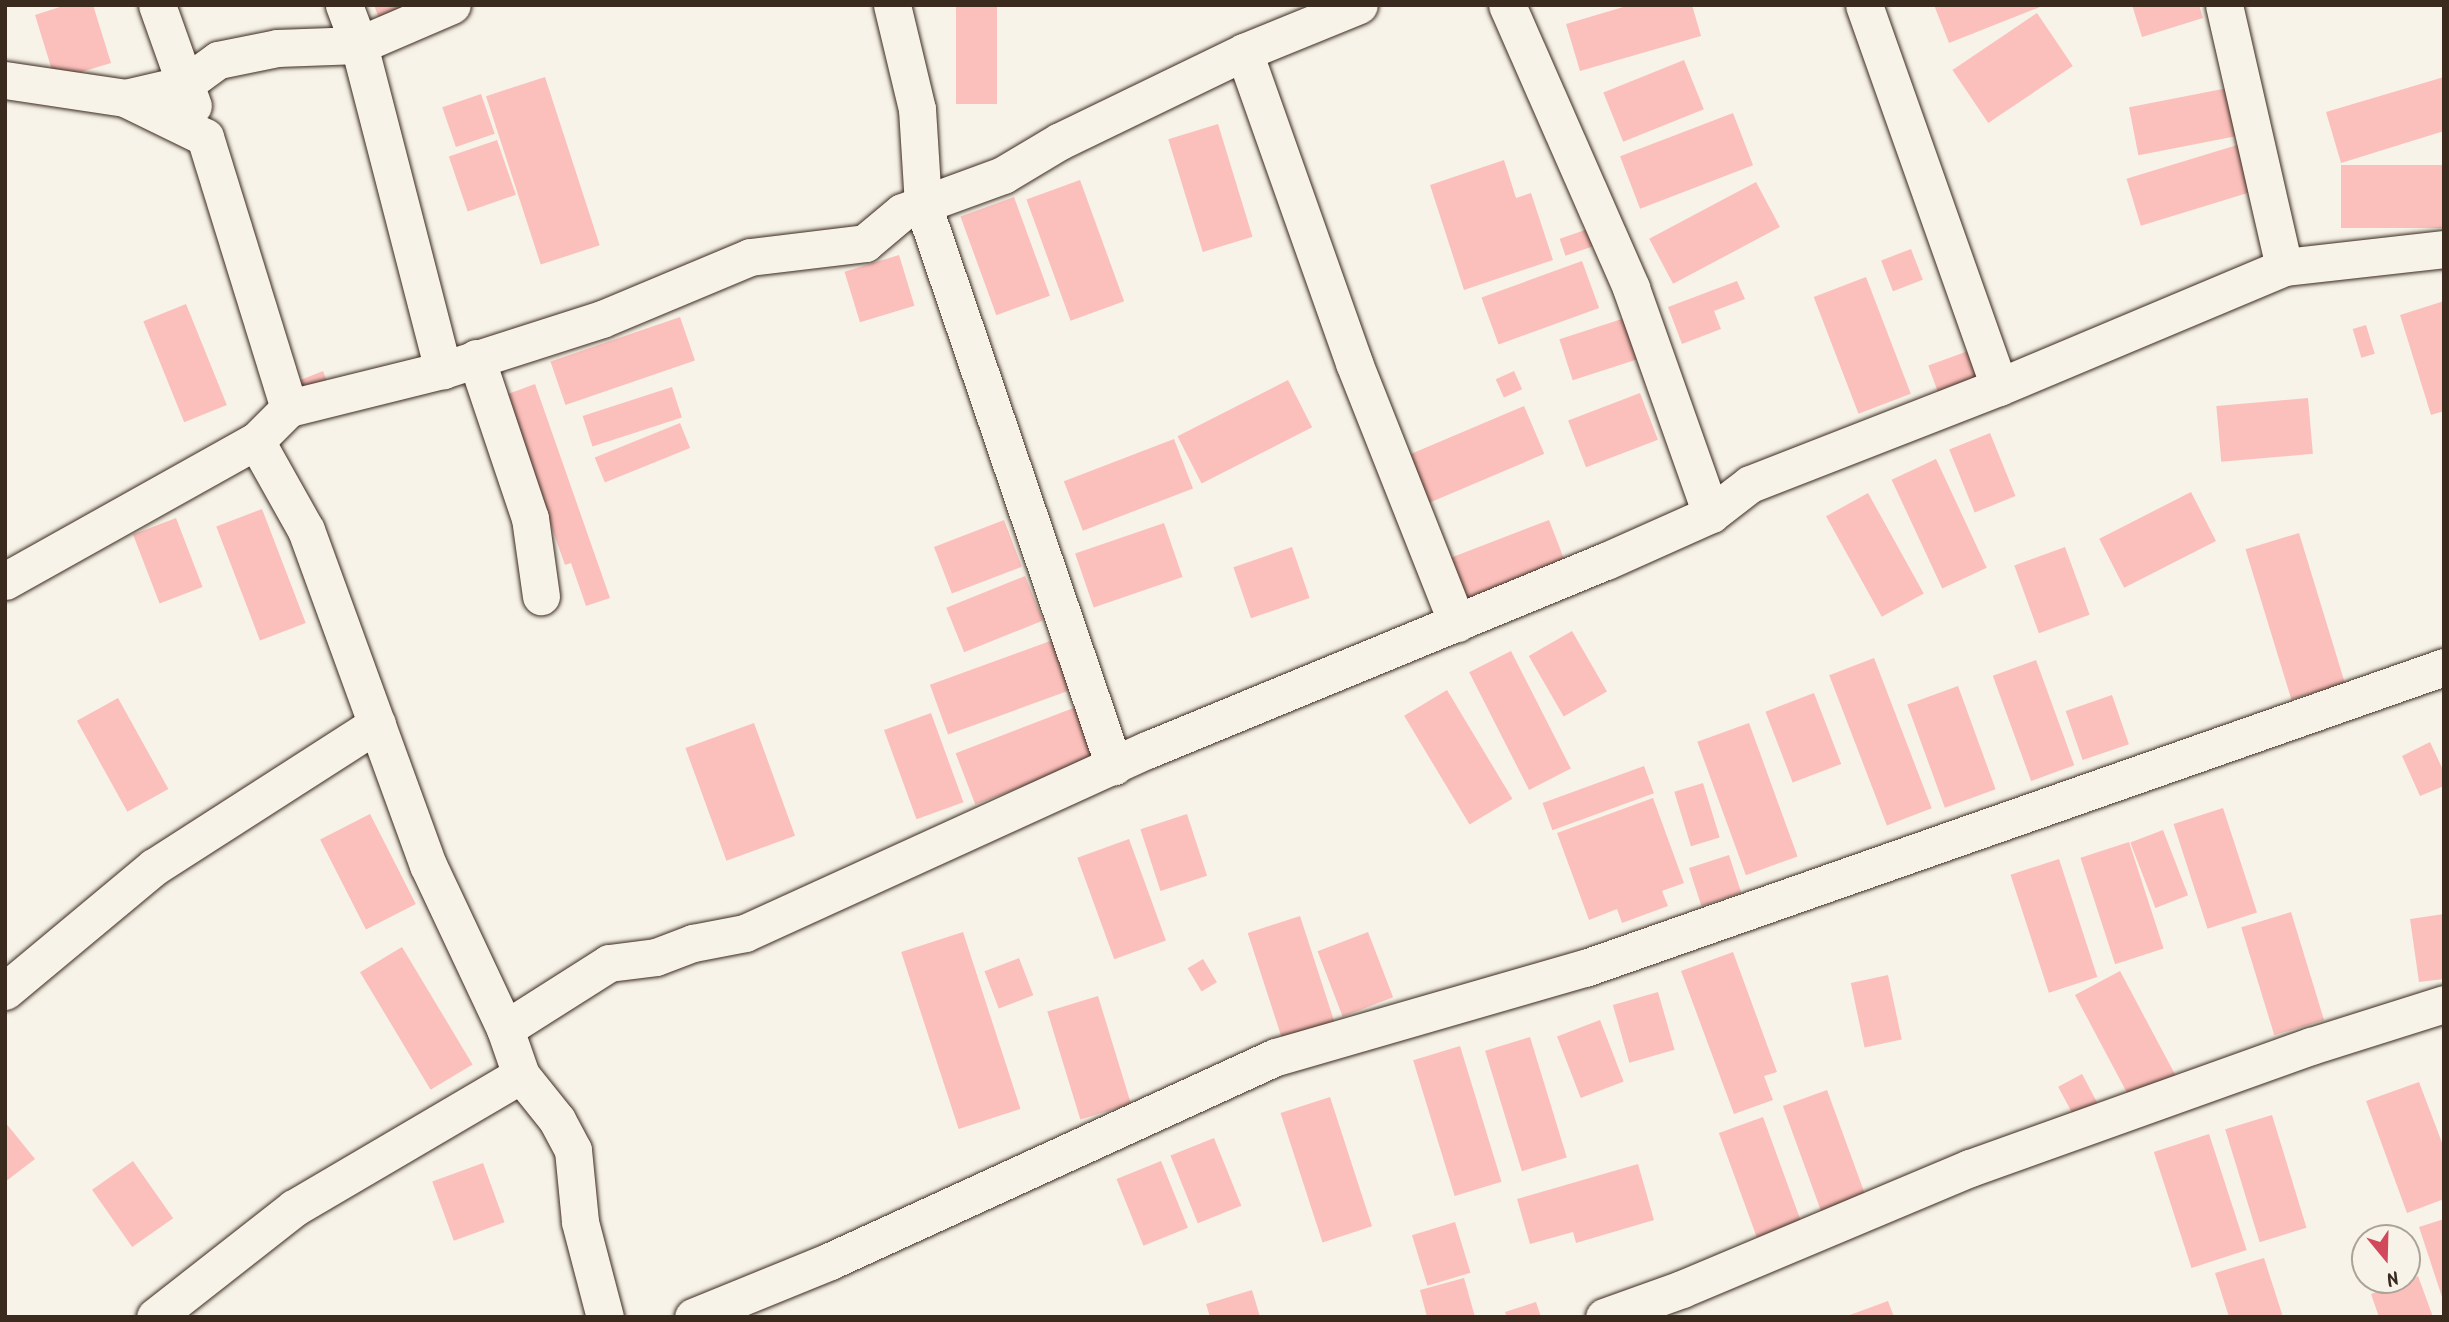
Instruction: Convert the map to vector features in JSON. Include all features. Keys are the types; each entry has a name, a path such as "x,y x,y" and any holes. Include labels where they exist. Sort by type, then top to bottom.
{"street":[{"path":"157,5 205,137 289,408"},
{"path":"344,5 359,44 459,364 530,518 541,596"},
{"path":"125,98 185,84 218,60 277,48 359,44 452,5"},
{"path":"892,5 917,109 923,205 1114,766"},
{"path":"9,573 256,442 289,408 459,364 602,318 750,257 865,243 902,212 1003,175 1060,141 1244,52 1359,5"},
{"path":"1507,5 1631,288 1711,514"},
{"path":"1864,5 1924,165 1999,387"},
{"path":"2224,5 2284,267"},
{"path":"1244,52 1354,363 1457,624"},
{"path":"5,80 125,98 205,137"},
{"path":"505,1029 609,963 656,957 692,943 746,933 1114,766 1457,624 1711,514 1750,484 1999,387 2284,267 2444,249"},
{"path":"256,442 306,530 428,865 505,1029 521,1075 557,1120 573,1150 580,1222 605,1317"},
{"path":"693,1317 843,1255 1276,1056 1585,968 2444,667"},
{"path":"5,991 154,867 377,724"},
{"path":"1604,1317 1682,1289 1970,1168 2298,1051 2444,1004"},
{"path":"155,1317 294,1208 521,1075"}],"building":[{"path":"66,5 93,5 111,63 55,80 35,15"},
{"path":"374,5 413,5 381,24"},
{"path":"956,5 997,5 997,104 956,104"},
{"path":"1630,5 1692,5 1701,36 1580,71 1566,24"},
{"path":"1934,5 2045,5 1949,43"},
{"path":"2132,5 2199,5 2203,18 2142,37"},
{"path":"2037,13 2073,66 1988,123 1952,70"},
{"path":"1684,60 1704,109 1623,142 1603,93"},
{"path":"545,77 600,245 541,264 486,96"},
{"path":"2444,77 2444,131 2341,163 2326,112"},
{"path":"2238,86 2247,134 2138,155 2129,107"},
{"path":"481,94 495,134 456,147 442,107"},
{"path":"1733,113 1753,165 1640,209 1620,156"},
{"path":"1218,124 1252,237 1203,252 1168,139"},
{"path":"497,140 516,195 468,211 449,157"},
{"path":"2247,142 2261,189 2141,226 2127,179"},
{"path":"1504,160 1516,198 1531,193 1553,260 1464,290 1430,185"},
{"path":"2341,165 2444,165 2444,228 2341,228"},
{"path":"1080,180 1124,301 1071,321 1026,199"},
{"path":"1756,182 1780,227 1673,284 1649,239"},
{"path":"1014,197 1050,296 996,315 960,216"},
{"path":"1588,229 1594,246 1565,256 1560,239"},
{"path":"1911,249 1923,280 1893,291 1881,260"},
{"path":"899,255 914,306 860,322 844,272"},
{"path":"1582,261 1599,308 1499,345 1481,298"},
{"path":"1866,277 1911,394 1859,414 1814,297"},
{"path":"1737,281 1745,299 1714,311 1721,329 1682,344 1668,307"},
{"path":"2444,301 2444,411 2431,415 2400,315"},
{"path":"186,304 227,405 184,422 143,321"},
{"path":"680,317 695,360 565,405 550,362"},
{"path":"1625,318 1638,359 1573,380 1559,339"},
{"path":"2366,325 2375,354 2361,358 2353,329"},
{"path":"1979,347 1990,377 1939,396 1928,365"},
{"path":"323,371 330,388 303,399 296,382"},
{"path":"1514,371 1522,389 1504,397 1496,379"},
{"path":"1288,380 1312,427 1202,484 1178,436"},
{"path":"535,384 610,598 586,606 571,563 565,565 505,395"},
{"path":"672,387 682,417 592,446 583,416"},
{"path":"1640,393 1658,440 1586,467 1568,421"},
{"path":"2308,398 2313,454 2221,462 2216,406"},
{"path":"1524,406 1544,454 1423,505 1402,458"},
{"path":"680,423 690,448 605,482 595,457"},
{"path":"1990,433 2015,496 1975,513 1949,449"},
{"path":"1174,439 1193,488 1083,531 1064,481"},
{"path":"1936,459 1987,568 1942,588 1892,480"},
{"path":"2191,492 2216,541 2124,588 2099,539"},
{"path":"1868,493 1924,594 1882,617 1826,516"},
{"path":"262,509 306,623 260,640 216,527"},
{"path":"176,518 203,587 160,604 133,534"},
{"path":"1004,520 1022,567 952,594 934,547"},
{"path":"1549,520 1567,568 1456,610 1438,563"},
{"path":"1164,523 1183,577 1094,607 1075,554"},
{"path":"2299,533 2345,683 2291,700 2245,549"},
{"path":"1292,547 1310,598 1251,618 1233,567"},
{"path":"2065,547 2090,615 2039,633 2014,565"},
{"path":"1025,576 1043,621 964,652 946,608"},
{"path":"1572,631 1607,692 1564,717 1529,656"},
{"path":"1053,640 1071,690 948,735 930,685"},
{"path":"1511,651 1571,769 1529,790 1469,672"},
{"path":"1874,658 1932,808 1887,826 1829,675"},
{"path":"2036,660 2074,765 2031,781 1993,676"},
{"path":"1958,686 1996,789 1945,808 1907,704"},
{"path":"1447,690 1512,799 1470,825 1404,716"},
{"path":"1814,693 1841,764 1793,783 1765,712"},
{"path":"2112,695 2129,744 2083,760 2066,711"},
{"path":"118,698 168,789 127,812 77,721"},
{"path":"1076,707 1096,758 975,805 956,753"},
{"path":"931,713 963,802 917,819 884,730"},
{"path":"754,723 795,836 726,861 685,748"},
{"path":"1749,723 1798,856 1746,875 1697,742"},
{"path":"2430,742 2444,772 2444,786 2420,796 2402,756"},
{"path":"1644,766 1654,793 1552,830 1543,803"},
{"path":"1703,783 1720,838 1691,846 1674,792"},
{"path":"1653,798 1684,883 1662,891 1668,906 1622,923 1617,909 1589,920 1557,833"},
{"path":"2223,808 2257,913 2208,929 2174,824"},
{"path":"370,814 416,904 366,929 320,839"},
{"path":"1187,814 1207,876 1160,891 1140,829"},
{"path":"2163,830 2188,895 2155,908 2130,843"},
{"path":"1129,839 1166,940 1114,959 1077,858"},
{"path":"2129,842 2164,949 2115,964 2080,858"},
{"path":"1729,855 1741,893 1701,906 1689,868"},
{"path":"2059,859 2097,977 2049,993 2010,875"},
{"path":"2291,912 2324,1020 2274,1035 2241,927"},
{"path":"2444,914 2444,979 2419,982 2410,919"},
{"path":"1300,916 1335,1024 1283,1041 1248,933"},
{"path":"963,932 1020,1109 959,1129 901,952"},
{"path":"1368,932 1393,997 1343,1017 1318,951"},
{"path":"402,947 473,1064 431,1090 360,972"},
{"path":"1733,952 1777,1072 1764,1076 1773,1100 1734,1114 1681,971"},
{"path":"1019,958 1033,995 999,1009 984,971"},
{"path":"1203,959 1217,982 1201,991 1188,968"},
{"path":"2120,971 2176,1076 2131,1100 2075,995"},
{"path":"1888,975 1902,1040 1865,1047 1851,983"},
{"path":"1658,992 1675,1050 1629,1063 1613,1005"},
{"path":"1098,996 1131,1104 1080,1120 1047,1011"},
{"path":"1600,1020 1624,1082 1581,1098 1557,1036"},
{"path":"1530,1037 1567,1157 1522,1171 1485,1051"},
{"path":"1460,1046 1502,1182 1455,1196 1413,1060"},
{"path":"2082,1074 2099,1106 2075,1118 2058,1087"},
{"path":"2419,1082 2444,1148 2444,1199 2407,1213 2366,1101"},
{"path":"1827,1090 1868,1202 1824,1218 1783,1106"},
{"path":"1330,1097 1372,1226 1323,1242 1281,1113"},
{"path":"2272,1115 2306,1228 2260,1242 2225,1129"},
{"path":"1763,1117 1805,1234 1761,1250 1719,1133"},
{"path":"5,1122 35,1159 5,1182"},
{"path":"2209,1134 2247,1250 2192,1268 2154,1152"},
{"path":"1214,1138 1241,1206 1198,1223 1170,1156"},
{"path":"133,1161 173,1218 132,1247 92,1190"},
{"path":"1161,1161 1188,1228 1143,1246 1116,1179"},
{"path":"483,1163 505,1222 454,1241 432,1181"},
{"path":"1638,1164 1654,1220 1576,1243 1573,1232 1530,1244 1517,1199"},
{"path":"2444,1219 2444,1300 2421,1233 2421,1226"},
{"path":"1455,1222 1470,1273 1427,1286 1412,1235"},
{"path":"2264,1258 2283,1317 2229,1317 2215,1273"},
{"path":"1464,1278 1475,1317 1427,1317 1420,1290"},
{"path":"2421,1284 2433,1317 2379,1317 2371,1294 2421,1294"},
{"path":"1252,1290 1260,1317 1210,1317 1206,1304"},
{"path":"1888,1301 1894,1317 1847,1317 1847,1316"},
{"path":"1536,1302 1541,1317 1507,1317 1505,1312"}]}
